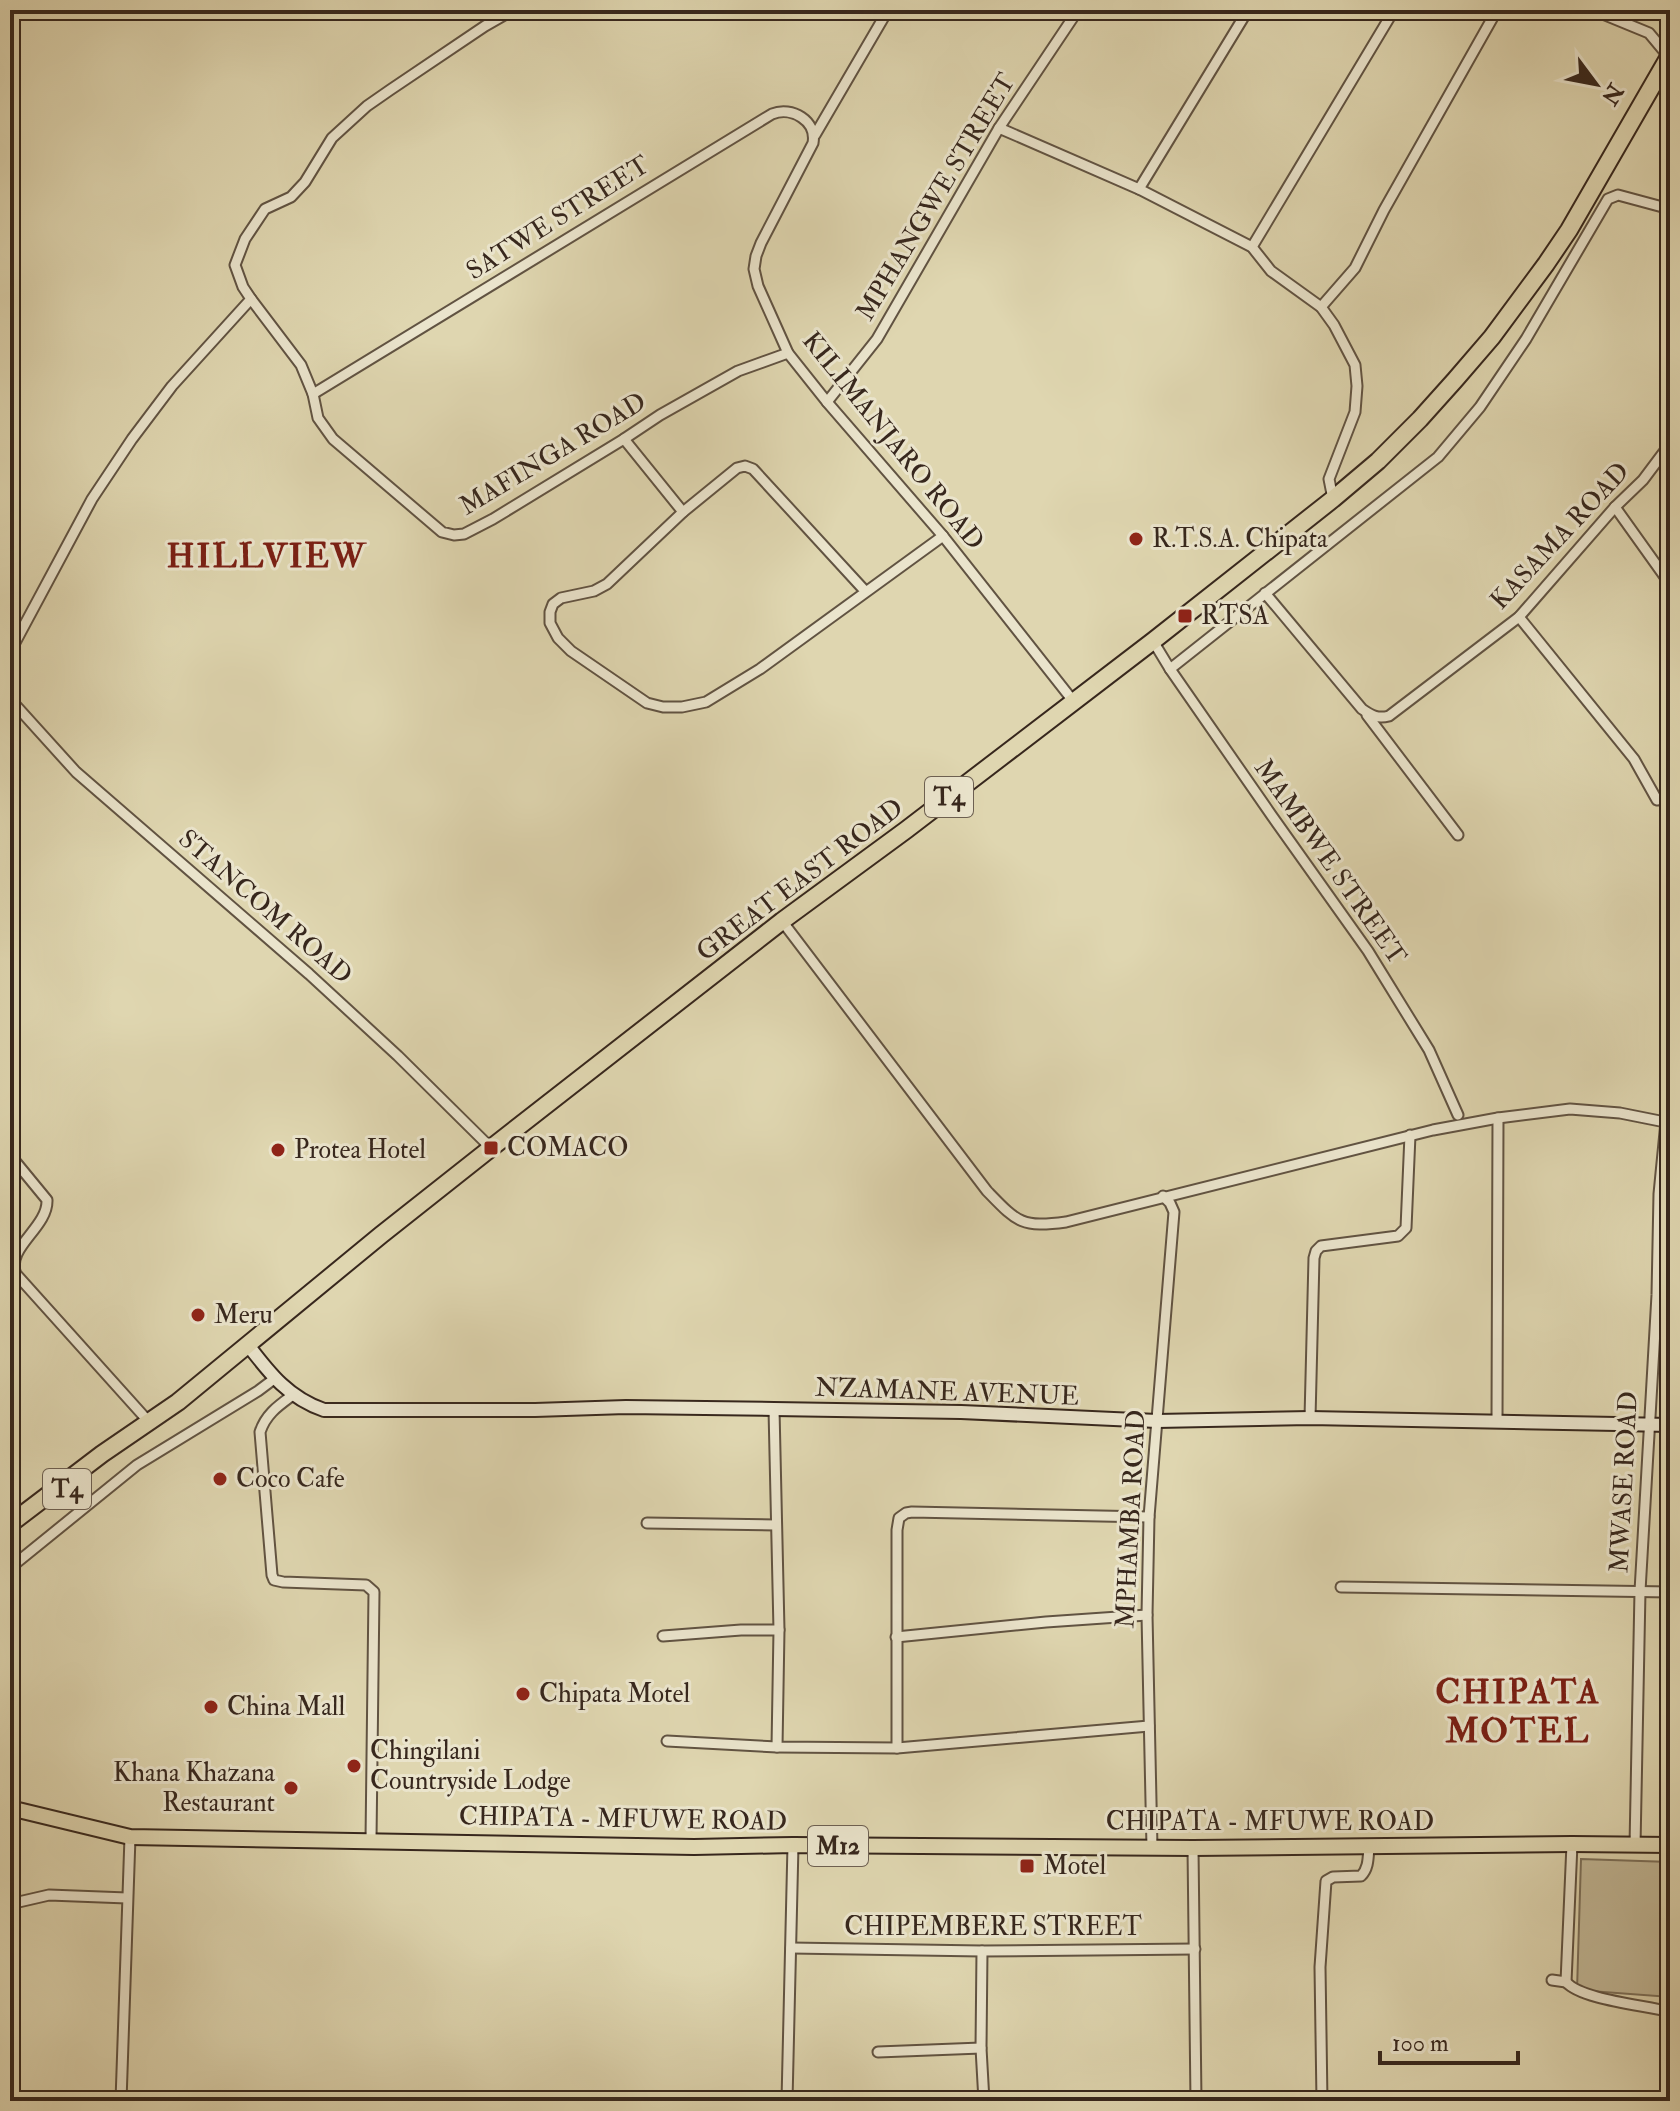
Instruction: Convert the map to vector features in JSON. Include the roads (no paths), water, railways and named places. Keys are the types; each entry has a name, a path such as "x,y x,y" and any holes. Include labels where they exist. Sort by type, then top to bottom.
{"highway":[{"name":"GREAT EAST ROAD","path":"10,1524 102,1454 178,1402 491,1148 782,921 1153,641 1378,461 1420,419 1492,337 1546,264 1569,230 1669,56"},
{"name":"GREAT EAST ROAD","path":"10,1536 122,1441"}],"main road":[{"name":"CHIPATA - MFUWE ROAD","path":"10,1808 130,1837 694,1847 1670,1845"}],"street":[{"name":"MAFINGA ROAD","path":"513,10 367,106 332,138 305,182 291,197 265,209 245,239 235,265 243,287 301,365 313,394 318,418 333,439 442,532 464,534 738,371 788,353"},
{"name":"KILIMANJARO ROAD","path":"888,10 814,139 761,243 754,269 758,286 788,353 943,536 1074,702"},
{"name":"MPHANGWE STREET","path":"827,402 877,339 999,128 1078,10"},
{"path":"1139,189 1248,10"},
{"path":"1252,247 1394,10"},
{"path":"1321,307 1355,268 1384,210 1497,10"},
{"path":"1593,10 1649,33 1669,56"},
{"name":"SATWE STREET","path":"313,394 772,114 780,110 789,111 803,118 812,126 814,139"},
{"path":"999,128 1139,189 1252,247 1271,271 1321,307 1355,365 1357,386 1355,412 1329,479 1333,499"},
{"path":"1170,669 1438,457 1480,407 1526,339 1608,199 1618,195 1670,209"},
{"path":"10,652 92,499 132,439 172,386 251,299"},
{"path":"624,439 683,512"},
{"name":"KASAMA ROAD","path":"1362,709 1380,718 1389,716 1519,617 1615,507 1643,480 1670,444"},
{"path":"866,592 753,469 745,466 737,468 683,512 607,584 594,591 561,598 553,604 550,623 558,638 571,651 647,703 663,707 706,702 760,669 866,592 943,536"},
{"path":"1615,507 1670,584"},
{"path":"1265,593 1362,709 1458,835"},
{"path":"1519,617 1634,759 1657,800"},
{"name":"MAMBWE STREET","path":"1153,641 1368,951 1429,1050 1458,1115"},
{"name":"STANCOM ROAD","path":"10,699 76,772 309,974 491,1148"},
{"path":"782,921 987,1191 1008,1212 1025,1223 1041,1226 1066,1222 1410,1135 1498,1118 1570,1109 1620,1113 1668,1123"},
{"path":"1497,1421 1498,1118"},
{"name":"MWASE ROAD","path":"1635,1846 1640,1591 1657,1295 1659,1194 1668,1123"},
{"path":"1310,1418 1316,1251 1321,1246 1404,1233 1410,1135"},
{"path":"10,1155 47,1200 47,1209 42,1218 14,1257 12,1266 16,1274 149,1422"},
{"name":"MPHAMBA ROAD","path":"1152,1848 1147,1615 1149,1517 1174,1212 1163,1196"},
{"name":"NZAMANE AVENUE","path":"248,1345 274,1379 308,1405 324,1410 626,1407 961,1412 1157,1421 1310,1418 1670,1425"},
{"path":"10,1568 137,1465 274,1379"},
{"path":"293,1395 271,1411 260,1432 272,1575 274,1580 283,1582 366,1585 374,1592 371,1840"},
{"path":"774,1409 779,1630 777,1747"},
{"path":"897,1748 899,1518 906,1513 928,1512 1149,1517"},
{"path":"647,1523 776,1525"},
{"path":"1341,1587 1670,1592"},
{"path":"896,1637 1147,1615"},
{"path":"663,1636 779,1630"},
{"path":"667,1741 777,1747 897,1748 1149,1726"},
{"path":"121,2101 130,1837"},
{"path":"1566,1982 1572,1844"},
{"path":"787,2101 793,1845"},
{"path":"1322,2101 1320,1967 1326,1881 1333,1877 1361,1876 1366,1869 1369,1846"},
{"path":"1193,1848 1196,2101"},
{"path":"10,1904 49,1895 127,1898"},
{"name":"CHIPEMBERE STREET","path":"791,1948 982,1951 1195,1949"},
{"path":"982,1951 984,2101"},
{"path":"1552,1980 1566,1982 1593,1996 1670,2012"},
{"path":"878,2052 981,2048"}],"place":[{"name":"R.T.S.A. Chipata","path":"1136,539"},
{"name":"RTSA","path":"1185,616"},
{"name":"COMACO","path":"491,1148"},
{"name":"Protea Hotel","path":"278,1150"},
{"name":"Meru","path":"198,1315"},
{"name":"Coco Cafe","path":"220,1479"},
{"name":"Chipata Motel","path":"523,1694"},
{"name":"China Mall","path":"211,1707"},
{"name":"Chingilani Countryside Lodge","path":"354,1766"},
{"name":"Khana Khazana Restaurant","path":"291,1788"},
{"name":"Motel","path":"1027,1866"}],"district":[{"name":"HILLVIEW","path":"267,556"},
{"name":"CHIPATA MOTEL","path":"1518,1712"}]}
